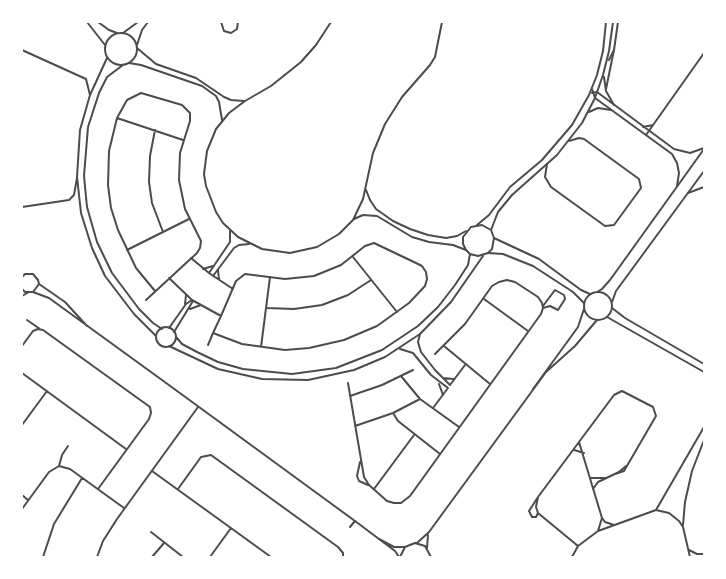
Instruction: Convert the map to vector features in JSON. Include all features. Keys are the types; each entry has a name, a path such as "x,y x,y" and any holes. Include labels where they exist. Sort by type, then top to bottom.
{"street":[{"path":"22,207 69,200 74,195 77,177 80,130 90,95 107,58 105,45 86,22"},
{"path":"98,22 109,30 123,33 132,37 137,47 156,64 196,78 224,98 238,102 245,100 271,86 301,62 316,45 331,22"},
{"path":"123,33 138,22"},
{"path":"148,22 142,30 134,59 107,77 99,93 88,127 84,161 87,207 97,242 112,274 139,309 153,323 162,329"},
{"path":"221,22 224,31 230,33 237,29 238,22"},
{"path":"353,220 361,204 373,154 385,124 402,97 430,65 435,57 442,22"},
{"path":"366,188 370,200 376,209 410,230 446,238 457,236 477,225 489,215 510,188 542,160 563,137 592,89 603,51 606,22"},
{"path":"491,230 495,218 505,204 569,141 588,113 604,75 613,22"},
{"path":"606,91 618,22"},
{"path":"105,45 109,39 118,33"},
{"path":"22,50 86,79 90,95"},
{"path":"607,63 614,50"},
{"path":"646,135 704,54"},
{"path":"107,58 114,64 124,65"},
{"path":"129,63 141,65 202,86 216,96 219,102 222,121"},
{"path":"604,75 606,91 614,105"},
{"path":"592,89 592,93 595,98 672,154 677,163 679,173 677,186"},
{"path":"589,95 597,92 674,149 681,152 690,153 704,149"},
{"path":"146,300 199,251 201,242 189,219 182,200 179,180 179,160 183,140 191,117 188,110 182,105 141,93 131,96 123,104 117,118 109,151 108,185 111,208 118,230 136,268 155,291"},
{"path":"245,100 222,121 211,139 207,151 204,174 213,208 229,230 249,244 276,252 304,251 328,241 353,220 363,215 377,216 412,237 429,242 453,245 466,250"},
{"path":"588,113 598,108 611,110"},
{"path":"117,118 183,140"},
{"path":"643,127 649,127 655,123"},
{"path":"155,130 150,156 149,182 154,208 163,232"},
{"path":"547,164 545,177 551,187 605,226 614,224 641,188 639,179 584,139 579,138 569,141"},
{"path":"533,390 578,327 584,308 584,303 590,294 602,289 610,280 704,149"},
{"path":"417,543 429,532 546,372 575,346 598,320 607,317 612,308 612,302 616,291 704,171"},
{"path":"77,177 81,213 99,264 123,302 156,336 160,345 169,346 206,364 230,373 262,379 293,380 322,378 354,370 400,349 420,334 451,302 483,256 488,253 494,244 494,238 491,230 487,227 477,225"},
{"path":"687,194 704,187"},
{"path":"127,250 189,219"},
{"path":"209,273 230,242 229,230"},
{"path":"466,231 463,237 463,244 466,250 470,254 483,256"},
{"path":"494,238 539,259 576,287 590,294"},
{"path":"208,345 213,333 238,278 245,274 285,279 314,276 328,272 353,257 365,246 374,243 422,266 426,272 427,279 425,286 397,312 366,331 332,344 297,350 261,347 232,341 213,333"},
{"path":"213,276 236,247 249,244"},
{"path":"488,253 503,254 533,266 573,292 584,303"},
{"path":"156,336 162,329 169,328 174,332 182,344 218,362 243,369 292,374 336,368 382,350 418,326 438,307 455,286 468,264 470,254"},
{"path":"353,257 397,312"},
{"path":"191,258 203,269 233,289"},
{"path":"218,259 223,263"},
{"path":"203,269 214,265"},
{"path":"218,269 219,280"},
{"path":"22,272 25,274 33,274 36,277 38,284 65,302 88,327"},
{"path":"22,277 25,274"},
{"path":"261,347 270,277"},
{"path":"169,278 193,300 221,316"},
{"path":"267,308 294,309 322,305 348,295 371,280"},
{"path":"435,354 465,324 496,284 507,280 519,284 538,297 543,307"},
{"path":"32,292 38,284"},
{"path":"22,289 49,298 355,520 400,557 405,548 410,544 417,543 428,548"},
{"path":"360,461 357,476 360,480 369,485 390,502 398,503 404,501 529,331 541,314 543,307 555,290 564,295 565,299 558,310 550,306 543,307"},
{"path":"22,296 29,292"},
{"path":"597,292 606,294 612,302"},
{"path":"184,307 186,294"},
{"path":"484,299 529,331"},
{"path":"169,328 184,307 193,300"},
{"path":"174,332 189,310 193,300"},
{"path":"189,310 202,305"},
{"path":"584,308 589,316 598,320"},
{"path":"612,308 625,318 704,364"},
{"path":"180,312 185,316"},
{"path":"607,317 704,372"},
{"path":"27,320 150,407 151,417 98,489"},
{"path":"22,346 33,331 40,329"},
{"path":"420,334 418,342 419,349 437,373 450,385"},
{"path":"169,346 174,342 176,337"},
{"path":"444,346 465,365 490,384"},
{"path":"400,349 413,353 433,378 448,388"},
{"path":"433,408 465,365"},
{"path":"350,396 372,389 413,370"},
{"path":"22,373 127,449"},
{"path":"433,378 437,373"},
{"path":"401,376 420,399 459,427"},
{"path":"442,378 446,380 455,378"},
{"path":"348,383 362,474 369,485"},
{"path":"439,383 443,395"},
{"path":"22,425 46,391"},
{"path":"538,513 534,518 530,516 529,513 538,497 614,394 619,391 625,391 653,407 655,411 654,419 624,471 598,482 593,489"},
{"path":"355,426 393,413 420,399"},
{"path":"97,557 106,536 124,508 198,407"},
{"path":"393,413 398,421 414,435 440,454"},
{"path":"656,510 704,427"},
{"path":"374,489 414,435"},
{"path":"690,557 683,527 685,502 692,471 704,440"},
{"path":"579,442 584,452 602,518 605,522 616,526"},
{"path":"59,466 62,454 68,446"},
{"path":"574,450 584,452"},
{"path":"178,489 202,457 212,455 338,547 343,557"},
{"path":"22,509 49,472 59,466 67,467 124,508"},
{"path":"152,471 271,557"},
{"path":"590,478 607,477"},
{"path":"43,557 54,524 82,478"},
{"path":"22,495 28,500"},
{"path":"538,497 536,508 538,513 578,546"},
{"path":"572,557 578,546 598,531 616,526 656,510 675,516 683,527"},
{"path":"598,531 602,518"},
{"path":"350,526 355,520"},
{"path":"210,557 231,528"},
{"path":"151,532 164,544 183,557"},
{"path":"429,532 426,539 431,557"},
{"path":"379,539 394,548 405,548"},
{"path":"152,557 164,544"},
{"path":"687,549 703,555"},
{"path":"699,557 703,555"}]}
